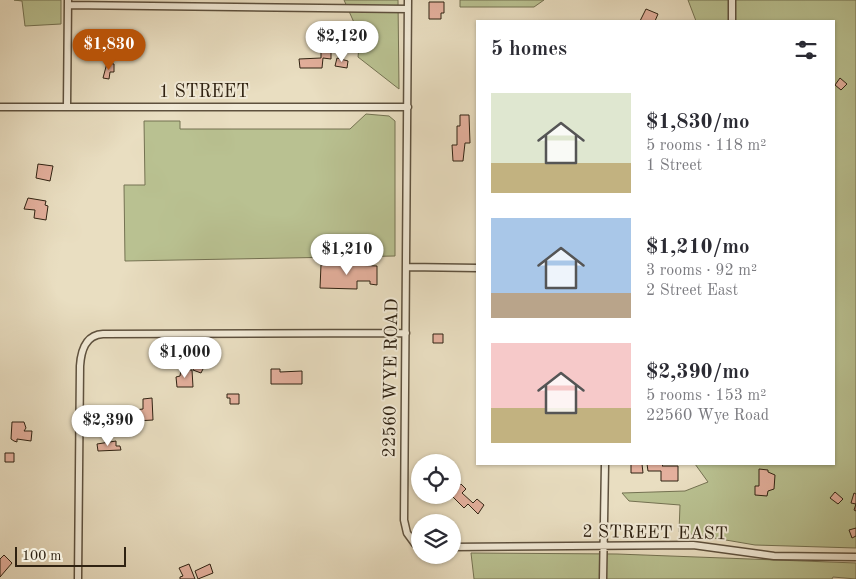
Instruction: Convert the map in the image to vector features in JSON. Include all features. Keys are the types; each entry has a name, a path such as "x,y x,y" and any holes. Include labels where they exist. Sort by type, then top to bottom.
{"street":[{"name":"22560 WYE ROAD","path":"408,0 404,520 407,533 411,537"},
{"path":"732,0 732,20"},
{"path":"68,106 68,3 408,9"},
{"name":"1 STREET","path":"0,107 408,107"},
{"path":"407,267 476,268"},
{"path":"78,579 80,366 83,346 93,336 103,334 406,333"},
{"path":"603,579 605,465"},
{"name":"2 STREET EAST","path":"461,547 693,545 774,556 856,557"}],"green space":[{"path":"14,0 61,0 61,24 25,26 22,1"},
{"path":"344,0 398,0 399,89 358,57 360,36"},
{"path":"460,0 544,0 534,7 460,7"},
{"path":"688,0 856,0 856,548 755,545 679,532 680,505 629,501 622,493 685,491 708,482 696,465 835,465 835,20 696,20"},
{"path":"366,114 389,116 395,121 395,256 125,261 124,185 145,185 144,121 180,121 180,129 350,129"},
{"path":"471,553 617,554 856,563 856,579 833,577 832,579 474,579"}],"building":[{"path":"429,2 444,2 444,13 441,13 441,19 429,19"},
{"path":"646,9 658,14 655,20 640,20"},
{"path":"115,44 127,44 127,54 116,53"},
{"path":"321,48 331,48 331,59 323,58 322,68 300,68 299,59 321,58"},
{"path":"337,58 348,61 347,68 335,66"},
{"path":"107,63 114,64 114,72 110,72 109,79 103,78"},
{"path":"840,78 847,84 841,90 835,85"},
{"path":"460,115 469,115 470,143 465,143 463,161 453,161 452,145 457,145 457,126 460,126"},
{"path":"38,164 53,166 50,181 36,178"},
{"path":"28,198 46,201 45,205 48,206 46,220 34,218 35,210 24,209"},
{"path":"339,261 351,261 351,265 377,266 377,285 370,284 370,281 357,281 357,289 320,288 321,265 339,265"},
{"path":"433,334 443,334 443,343 433,343"},
{"path":"198,360 206,363 201,373 193,370"},
{"path":"271,369 280,369 280,372 302,371 302,384 271,384"},
{"path":"181,370 192,370 193,387 177,387 176,377 180,376"},
{"path":"227,394 239,394 239,404 230,404 230,398 227,398"},
{"path":"152,398 153,420 136,421 135,410 143,409 143,399"},
{"path":"12,422 24,422 26,428 24,431 32,431 31,441 17,439 17,442 11,439"},
{"path":"116,441 116,446 120,446 121,450 98,451 97,444"},
{"path":"5,453 14,453 14,462 5,462"},
{"path":"631,465 642,465 643,473 631,473"},
{"path":"647,465 678,466 678,481 661,481 661,471 648,471"},
{"path":"759,469 768,470 768,472 775,475 774,489 768,491 767,496 755,495 755,486 759,486"},
{"path":"461,484 466,489 462,493 473,503 477,499 484,505 478,514 468,504 464,508 460,504"},
{"path":"835,492 843,499 838,504 830,498"},
{"path":"854,493 856,494 856,504 851,503"},
{"path":"856,528 856,536 852,538 849,530"},
{"path":"4,555 12,563 0,577 0,559"},
{"path":"189,564 195,579 180,579 183,576 179,568"},
{"path":"210,564 213,573 198,579 195,571"}]}
